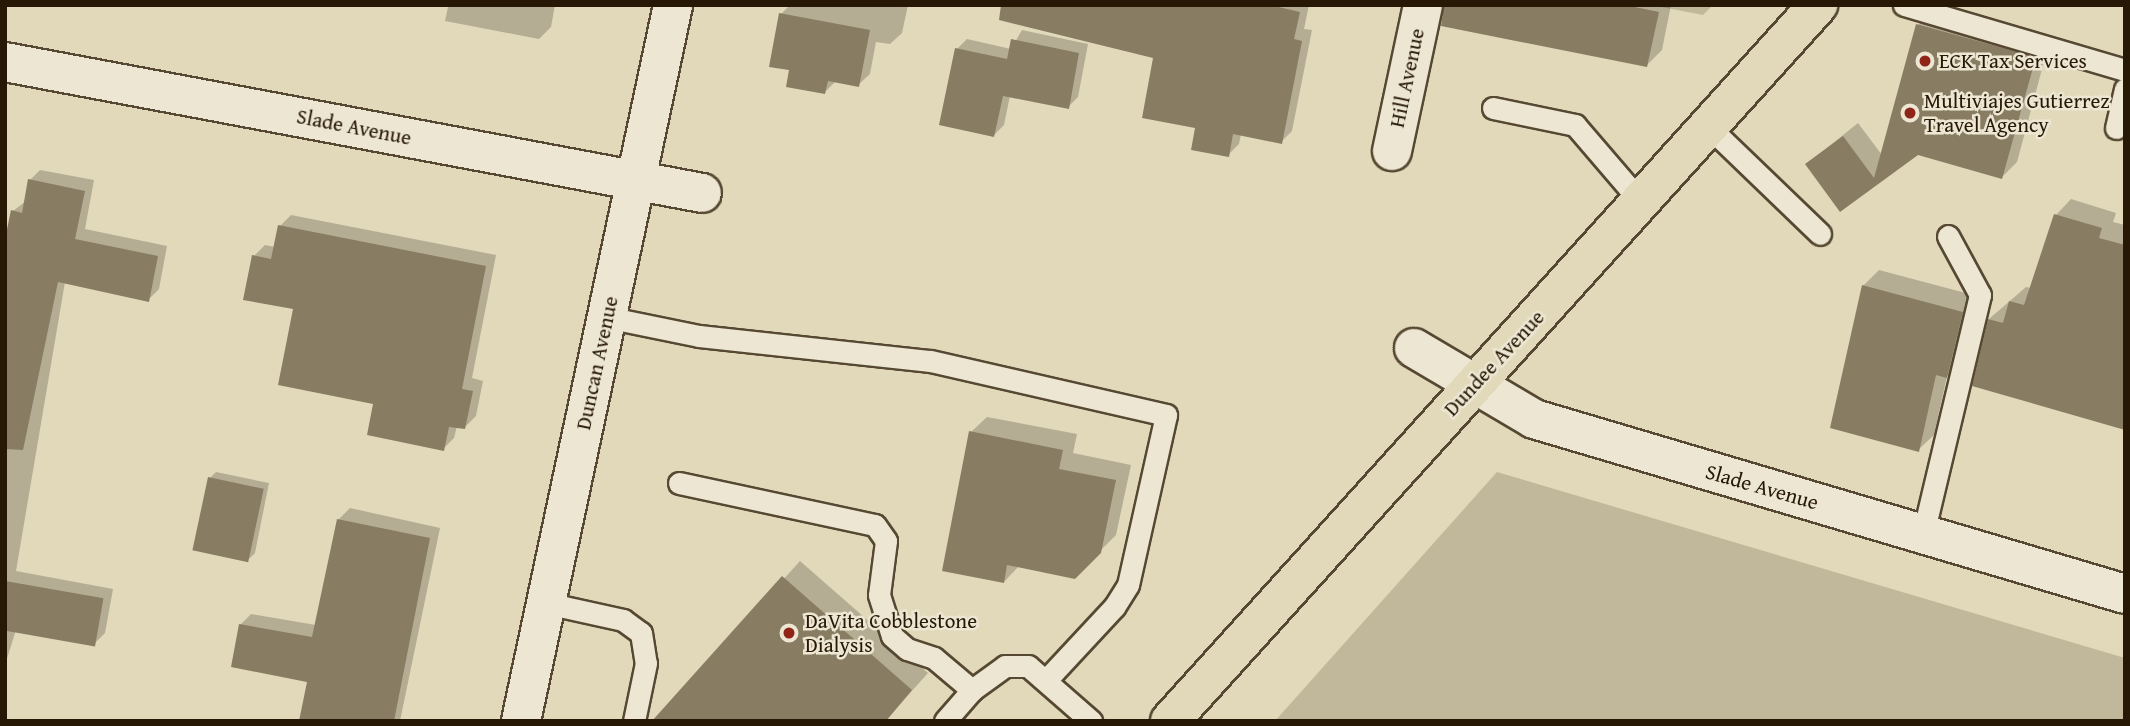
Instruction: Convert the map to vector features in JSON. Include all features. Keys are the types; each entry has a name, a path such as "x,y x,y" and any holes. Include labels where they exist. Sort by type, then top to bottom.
{"main road":[{"name":"Dundee Avenue","path":"1170,721 1474,380 1642,202 1818,5"}],"street":[{"name":"Duncan Avenue","path":"521,721 673,5"},
{"name":"Hill Avenue","path":"1392,151 1423,5"},
{"name":"Slade Avenue","path":"5,62 702,193"},
{"name":"Slade Avenue","path":"1414,348 1474,380 1534,419 2125,593"}],"lane":[{"path":"1904,5 2125,70"},
{"path":"2116,128 2125,89"},
{"path":"1493,108 1575,125 1642,202"},
{"path":"1709,127 1820,234"},
{"path":"1923,534 1980,295 1948,236"},
{"path":"606,317 699,336 931,361 1166,415 1128,585 1114,607 1047,679"},
{"path":"679,483 875,525 886,541 879,595 892,636 907,649 934,658 972,690"},
{"path":"546,603 623,620 641,634 646,663 634,721"},
{"path":"944,721 972,690 1005,666 1028,666 1047,679 1091,721"}],"shaded area":[{"path":"1651,5 1713,5 1703,15"},
{"path":"1497,472 2125,658 2125,721 1275,721"}],"building":[{"path":"1001,5 1270,5 1300,12 1294,39 1302,41 1282,144 1233,134 1229,157 1191,150 1195,128 1142,118 1153,58 999,20"},
{"path":"1444,5 1625,5 1659,12 1647,67 1441,26"},
{"path":"779,13 870,30 859,87 828,81 825,94 786,87 789,70 769,67"},
{"path":"1916,24 2036,57 2002,179 1918,155 1840,212 1805,164 1843,136 1874,178"},
{"path":"1011,39 1079,53 1069,109 1003,96 994,137 939,125 955,48 1007,59"},
{"path":"28,179 85,191 75,239 158,256 149,302 58,282 23,450 5,449 5,239 11,210 22,213"},
{"path":"2054,214 2102,228 2099,238 2125,245 2125,430 1972,386 1988,319 2003,323 2009,301 2024,305"},
{"path":"278,225 486,266 462,389 473,391 465,429 449,427 444,451 367,435 373,404 278,385 293,309 243,300 252,255 271,259"},
{"path":"1862,285 1963,312 1947,378 1936,375 1919,452 1830,428"},
{"path":"969,431 1063,450 1059,469 1116,480 1101,553 1075,579 1007,565 1004,583 942,571"},
{"path":"208,477 264,489 248,562 192,550"},
{"path":"337,519 430,538 394,721 299,721 307,682 231,667 239,624 312,637"},
{"name":"DaVita Cobblestone Dialysis","path":"782,576 912,690 886,721 652,721"},
{"path":"5,581 103,598 95,647 5,631"}],"place":[{"name":"ECK Tax Services","path":"1925,61"},
{"name":"Multiviajes Gutierrez Travel Agency","path":"1910,113"},
{"name":"DaVita Cobblestone Dialysis","path":"789,633"}]}
